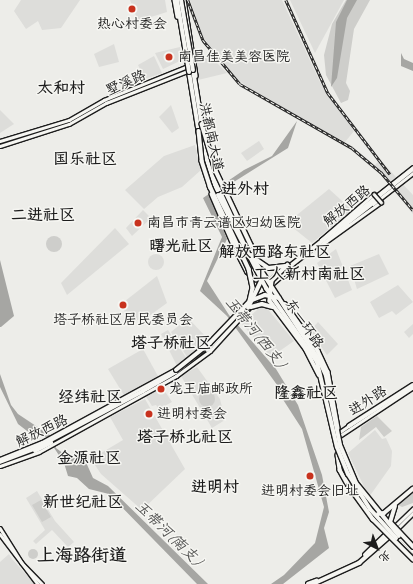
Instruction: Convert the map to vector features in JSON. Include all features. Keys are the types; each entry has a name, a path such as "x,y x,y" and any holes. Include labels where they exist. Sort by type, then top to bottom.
{"highway":[{"name":"东一环路","path":"176,0 186,50 199,131 207,167 228,217 266,288 312,352 325,391 338,446 358,493 413,558"},
{"name":"东一环路","path":"182,0 202,124 211,168 236,227 276,298 322,366 338,446 361,491 413,550"},
{"path":"349,426 413,385"},
{"path":"338,446 350,485 370,512 384,513 413,489"},
{"path":"413,489 393,508 390,517 413,550"}],"main road":[{"name":"洪都南大道","path":"176,0 199,139 211,186 264,290 316,365 338,455"},
{"name":"洪都南大道","path":"182,0 195,67 206,144 223,193 264,275 320,357 329,381 339,435 357,482 394,529 413,550"},
{"path":"202,124 220,183 257,260 262,279 248,308 216,341"},
{"path":"199,131 202,161 234,245 248,272 259,281"},
{"name":"解放西路","path":"270,284 413,170"},
{"path":"220,183 251,245 264,275"},
{"path":"211,186 249,269 253,288 250,301"},
{"name":"解放西路","path":"55,439 160,381 192,360 229,326 270,284 321,243"},
{"path":"313,248 288,265 270,285 269,296 274,307 306,349 325,391"},
{"path":"257,260 269,268 288,265"},
{"path":"160,381 210,343 250,301 265,295 278,297 318,351 331,384 338,446"},
{"path":"248,308 262,304 274,307"},
{"name":"解放西路","path":"0,463 55,439 173,376 216,341 229,326"},
{"path":"338,455 340,470 348,486 373,519 413,558"},
{"path":"338,455 352,485 390,534 413,558"},
{"path":"313,584 359,563 394,529"},
{"path":"308,584 358,562 390,534"}],"street":[{"name":"墅溪路","path":"0,141 69,120 104,100 187,68 195,67"},
{"name":"墅溪路","path":"0,146 69,124 106,103 187,68"},
{"path":"374,194 381,202 333,239 321,243 323,235 374,194"},
{"path":"55,439 170,373 200,351 229,326"},
{"path":"55,439 176,376 229,326"},
{"name":"进外路","path":"333,437 339,435 413,385"},
{"name":"进外路","path":"339,435 349,426"},
{"path":"394,529 413,509"},
{"path":"394,529 413,512"},
{"path":"0,528 22,563 42,584"},
{"path":"0,534 38,584"}],"shaded area":[{"path":"21,0 80,0 61,28 42,30 38,21 26,29 14,11"},
{"path":"130,0 165,0 167,12 138,21"},
{"path":"190,0 282,0 320,82 354,131 345,142 269,102 234,77 203,37"},
{"path":"290,0 344,0 315,53"},
{"path":"346,0 370,0 354,29 346,83 350,91 348,100 341,103 326,75 324,55 332,24"},
{"path":"347,0 357,0 347,18 337,78 331,87 336,22"},
{"path":"114,44 119,62 99,67 94,54"},
{"name":"南昌佳美美容医院","path":"180,47 182,60 163,69 155,53"},
{"path":"401,53 404,59 413,63 413,71 401,66"},
{"path":"154,56 162,73 145,79 138,65"},
{"path":"211,57 227,73 198,80 195,60"},
{"path":"171,105 179,128 172,133 159,117"},
{"path":"0,110 14,124 0,133"},
{"path":"297,121 288,148 210,197 227,239 207,281 229,315 276,369 298,405 322,475 329,512 324,528 329,548 283,584 271,584 284,575 315,543 324,507 302,429 282,398 280,389 227,316 200,291 222,237 203,198 244,170 272,156"},
{"path":"259,141 264,149 247,161 241,153"},
{"path":"195,145 201,170 182,187 158,197 144,209 125,190 164,156"},
{"path":"380,160 413,195 413,214 374,166"},
{"path":"329,189 352,210 312,243 287,223"},
{"name":"南昌市青云谱区妇幼医院","path":"143,210 151,218 132,236 126,228"},
{"path":"115,228 129,244 67,295 61,283"},
{"path":"51,236 57,236 62,241 60,250 57,252 51,252 46,247 46,241"},
{"path":"336,249 352,290 335,298 317,263"},
{"path":"156,254 162,256 164,262 162,268 156,270 150,268 148,262 150,256"},
{"path":"379,254 389,274 357,289 350,266"},
{"path":"0,260 14,316 1,327 0,327"},
{"path":"157,276 167,303 149,316 132,322 120,305"},
{"path":"398,285 413,302 396,315 392,311 379,318 370,302"},
{"path":"260,307 266,307 294,341 271,357 242,324"},
{"path":"188,318 208,339 187,357 171,332"},
{"path":"318,322 338,344 327,355 310,331"},
{"path":"413,324 413,334 409,338 404,332"},
{"path":"168,330 187,359 177,366 161,334"},
{"path":"143,349 159,378 125,397 108,369"},
{"path":"197,367 220,399 225,420 212,428 181,376"},
{"path":"0,374 11,405 18,414 51,436 56,448 68,457 85,460 93,478 108,486 208,584 197,584 109,494 89,489 77,478 68,476 64,463 47,437 31,434 18,424 0,387"},
{"path":"162,387 172,402 159,409 156,405 152,406 145,395"},
{"path":"207,391 213,393 215,399 213,405 207,407 201,405 199,399 201,393"},
{"path":"145,399 185,469 142,510 101,474 91,459 123,440 110,417"},
{"path":"377,416 392,431 384,437 376,427 359,440 361,427"},
{"path":"375,430 382,439 386,438 392,451 391,466 369,497 348,453"},
{"path":"413,487 413,503 402,507 394,503"},
{"path":"37,491 55,521 74,542 68,547 52,530 36,544 33,541 45,530 26,498"},
{"path":"41,500 51,517 42,522 32,505"},
{"path":"31,549 35,549 37,550 37,558 31,559 28,556 28,552"},
{"path":"9,554 35,584 0,584 0,562"}],"railway":[{"path":"188,0 203,40 240,84 352,148 381,172 413,210"},
{"path":"286,0 328,93 390,174"}],"place":[{"name":"热心村委会","path":"132,9"},
{"name":"南昌佳美美容医院","path":"169,57"},
{"name":"南昌市青云谱区妇幼医院","path":"138,223"},
{"name":"塔子桥社区居民委员会","path":"123,305"},
{"name":"龙王庙邮政所","path":"161,389"},
{"name":"进明村委会","path":"149,414"},
{"name":"进明村委会旧址","path":"310,476"}],"district":[{"name":"太和村","path":"61,88"},
{"name":"国乐社区","path":"85,159"},
{"name":"进外村","path":"245,189"},
{"name":"二进社区","path":"43,215"},
{"name":"曙光社区","path":"181,246"},
{"name":"解放西路东社区","path":"275,252"},
{"name":"工人新村南社区","path":"309,274"},
{"name":"塔子桥社区","path":"171,343"},
{"name":"隆鑫社区","path":"306,393"},
{"name":"经纬社区","path":"90,397"},
{"name":"塔子桥北社区","path":"185,437"},
{"name":"金源社区","path":"89,458"},
{"name":"进明村","path":"215,487"},
{"name":"新世纪社区","path":"83,502"},
{"name":"上海路街道","path":"82,555"}],"water label":[{"name":"玉带河(西支)","path":"255,332"},
{"name":"玉带河(南支)","path":"168,533"}]}
